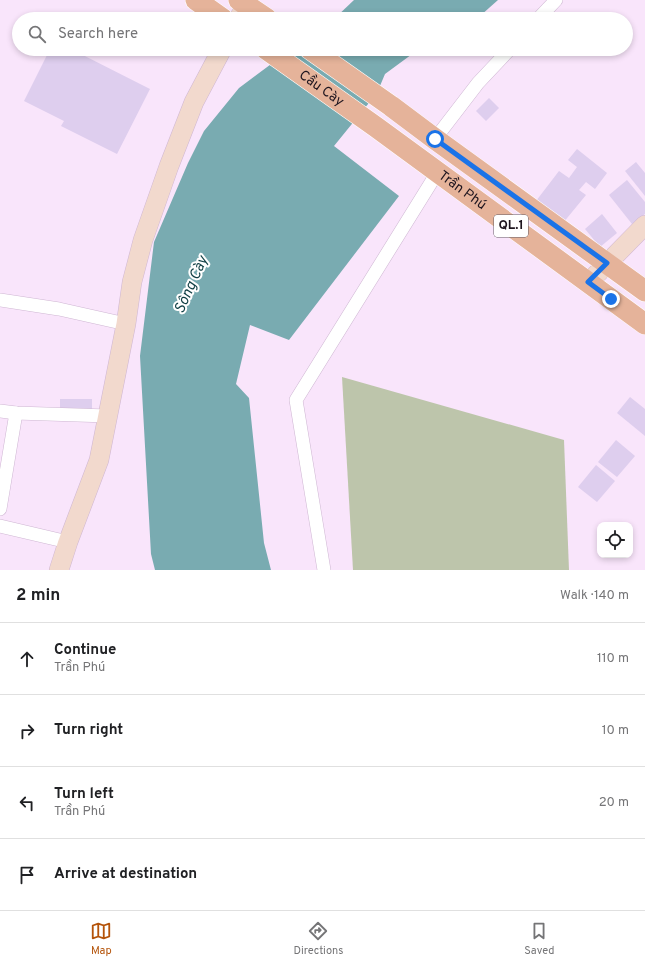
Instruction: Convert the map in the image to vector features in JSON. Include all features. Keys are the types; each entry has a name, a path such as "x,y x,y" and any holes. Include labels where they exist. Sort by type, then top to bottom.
{"main road":[{"path":"196,0 213,12"},
{"path":"241,8 250,12"},
{"name":"Cầu Cày","path":"276,56 376,127"},
{"name":"Cầu Cày","path":"320,56 391,106"},
{"name":"Trần Phú","path":"391,106 645,291"},
{"name":"Trần Phú","path":"376,127 645,324"}],"street":[{"path":"545,12 556,0"},
{"path":"59,570 99,460 126,324 134,275 143,240 169,166 194,102 218,56"},
{"path":"435,139 478,83 503,56"},
{"path":"324,570 296,400 437,173"},
{"path":"588,282 645,225"},
{"path":"0,300 59,309 126,324"},
{"path":"0,411 16,413 108,416"},
{"path":"0,509 16,413"},
{"path":"0,526 68,542"}],"shaded area":[{"path":"342,377 564,440 569,570 353,570"}],"water":[{"path":"354,0 498,0 484,12 341,12"},
{"name":"Sông Cày","path":"282,56 409,56 385,74 377,93 334,146 399,196 289,340 250,325 236,384 249,398 264,543 271,570 155,570 151,554 140,356 154,242 188,163 204,131 239,88"}],"building":[{"path":"46,56 85,56 150,89 117,154 61,126 64,121 24,101"},
{"path":"489,98 499,108 486,121 476,111"},
{"path":"577,149 607,173 595,189 586,182 579,190 586,195 563,223 536,201 559,171 569,178 577,167 568,160"},
{"path":"636,162 645,173 645,196 625,171"},
{"path":"627,180 645,202 645,214 632,224 609,195"},
{"path":"602,214 617,233 600,247 585,229"},
{"path":"630,397 645,409 645,436 617,413"},
{"path":"60,399 92,399 92,413 60,414"},
{"path":"616,440 635,456 617,477 598,462"},
{"path":"596,465 615,481 597,502 578,487"}],"route":[{"path":"435,139 607,263 588,282 611,299"}]}
